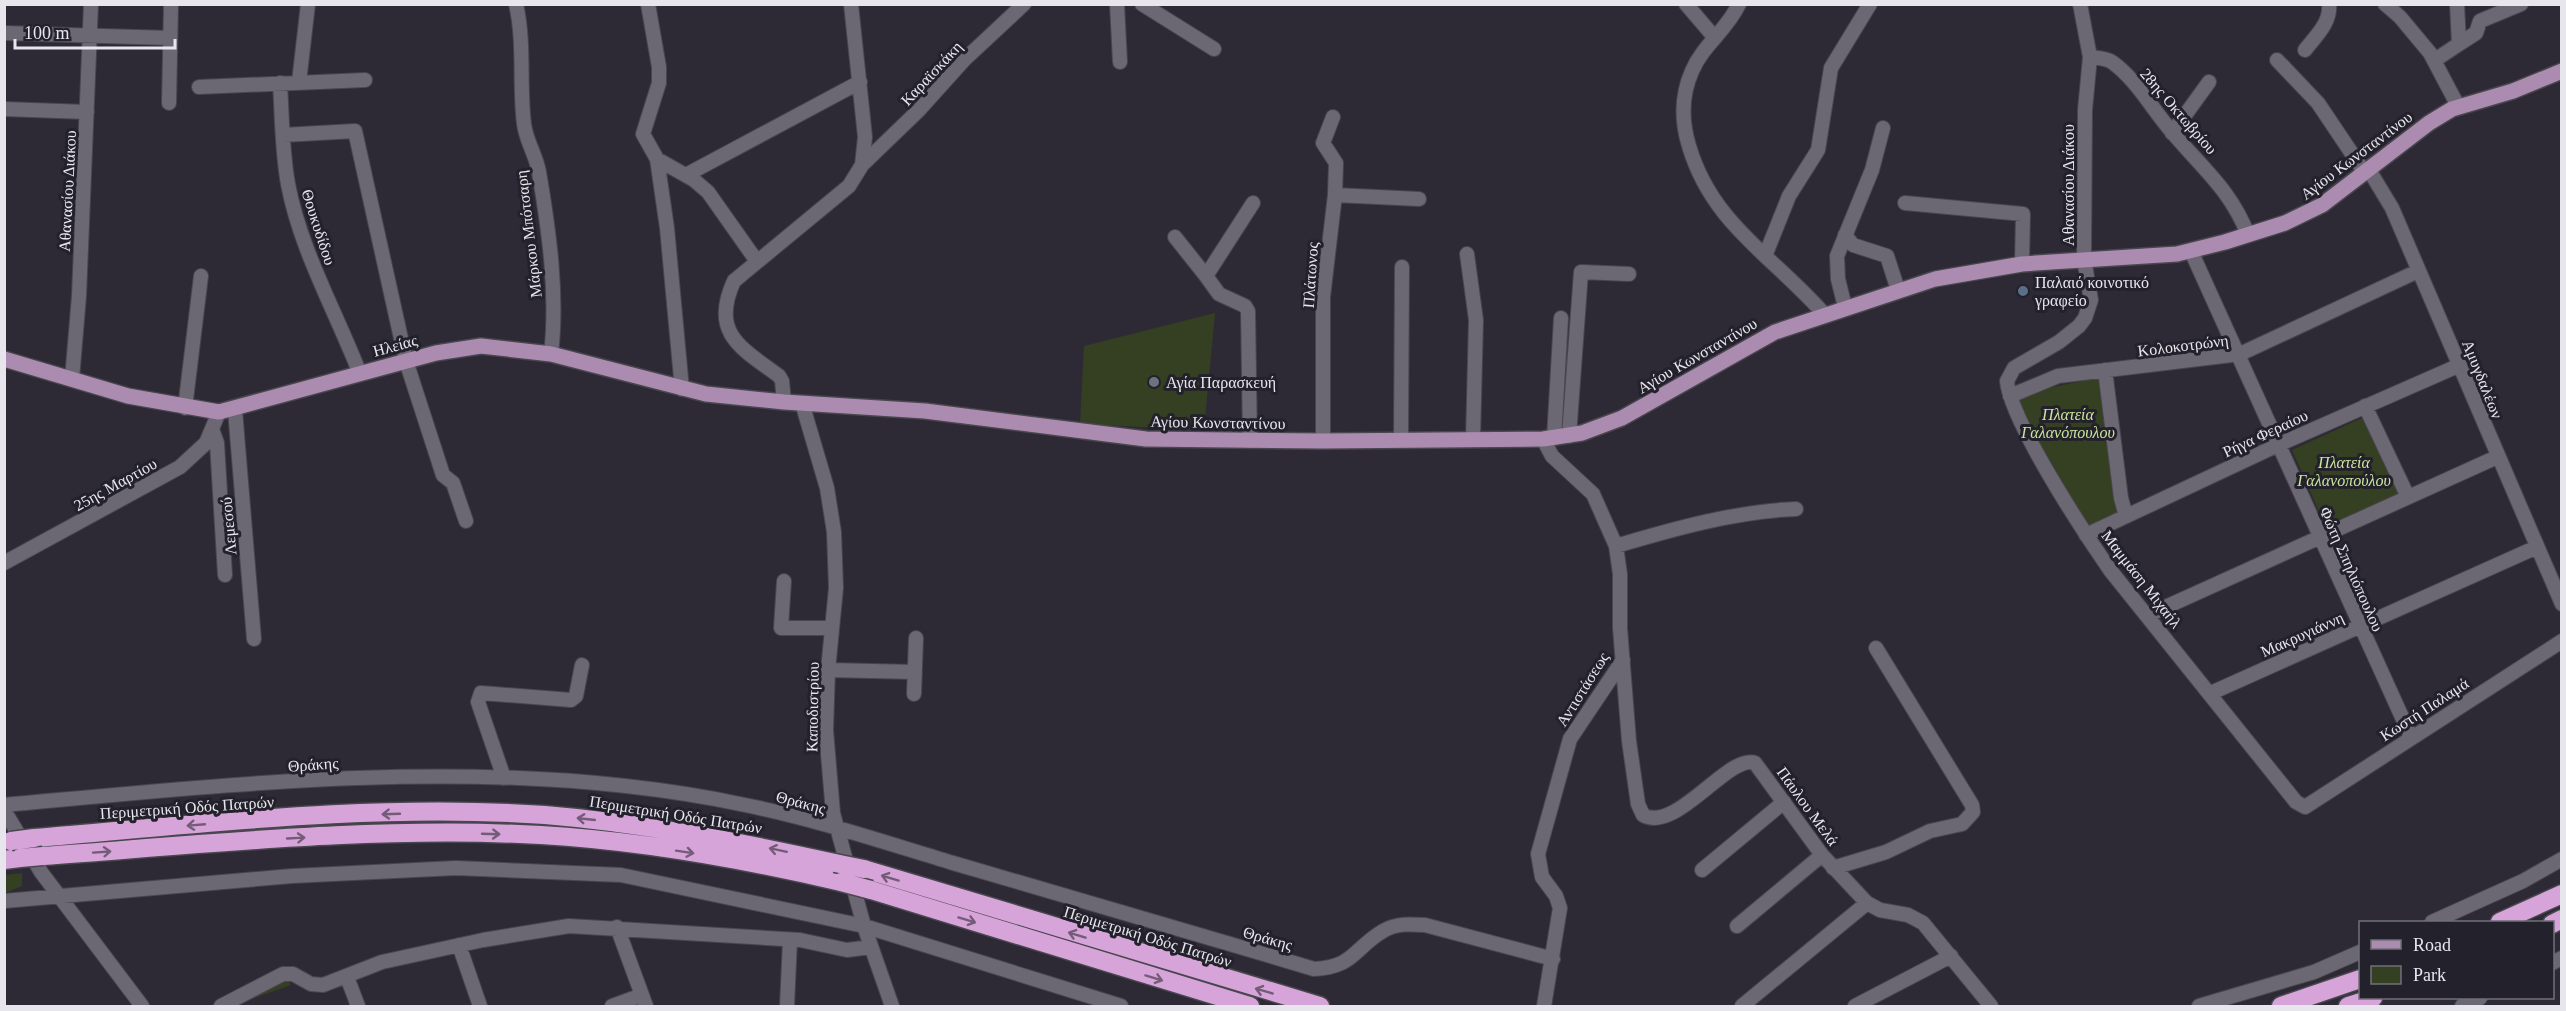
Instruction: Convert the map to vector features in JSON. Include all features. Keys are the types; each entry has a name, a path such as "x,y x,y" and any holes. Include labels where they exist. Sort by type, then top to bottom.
{"highway":[{"name":"Περιμετρική Οδός Πατρών","path":"8,841 330,816 496,814 554,816 661,829 864,869 1320,1006"},
{"path":"12,859 416,833 541,835 603,840 726,858 841,882 1250,1006"},
{"path":"2502,921 2562,894"},
{"path":"2281,1006 2359,980"},
{"path":"2348,1006 2370,999"}],"main road":[{"name":"Αγίου Κωνσταντίνου","path":"802,403 926,411 1126,438 1323,441 1555,437 1596,429 1622,418 1745,346 1775,332 1898,290 1961,273 2022,264 2164,255 2191,251 2248,235 2309,213 2428,123 2458,106 2513,91 2562,71"},
{"name":"Ηλείας","path":"4,359 128,396 185,408 227,411 406,361 454,349 481,346 551,354 682,389 802,403"}],"street":[{"name":"Αθανασίου Διάκου","path":"72,379 79,296 91,4"},
{"path":"169,103 171,4"},
{"path":"299,82 308,4"},
{"name":"Μάρκου Μπότσαρη","path":"516,4 522,52 523,121 538,169 550,266 554,321 551,354"},
{"path":"648,4 659,67 659,83 643,134 657,159 668,228 682,389"},
{"path":"851,4 864,137 862,165"},
{"name":"Καραϊσκάκη","path":"784,402 782,381 779,376 736,344 725,326 726,298 734,281 756,260 849,186 862,165 919,110 964,60 1024,4"},
{"path":"1117,4 1120,62"},
{"path":"1142,4 1214,50"},
{"path":"1686,4 1715,38"},
{"path":"1738,4 1730,22 1702,52 1688,82 1683,102 1684,126 1698,174 1712,200 1824,314"},
{"path":"1765,256 1786,201 1818,150 1831,68 1870,4"},
{"name":"Αθανασίου Διάκου","path":"2010,396 2007,381 2014,368 2059,342 2085,318 2091,291 2084,259 2085,110 2090,57 2080,4"},
{"path":"2305,50 2329,17 2329,4"},
{"path":"2385,4 2400,17 2435,60 2458,106"},
{"path":"2457,4 2459,44"},
{"path":"2435,60 2476,33 2480,21 2521,4"},
{"path":"4,33 170,38"},
{"name":"28ης Οκτωβρίου","path":"2090,57 2111,61 2137,86 2172,133 2216,179 2234,205 2248,235"},
{"name":"Αμυγδαλέων","path":"2277,60 2318,103 2392,208 2562,604"},
{"path":"199,87 365,80"},
{"path":"686,175 860,82"},
{"path":"2172,133 2209,82"},
{"name":"Θουκυδίδου","path":"280,83 288,186 312,263 338,318 360,374"},
{"path":"4,109 87,112"},
{"name":"Πλάτωνος","path":"1323,441 1323,303 1335,195 1336,163 1323,143 1333,117"},
{"path":"1845,307 1836,267 1845,235 1868,180 1883,128"},
{"path":"283,135 355,131 406,361 443,475 453,483 466,521"},
{"path":"657,159 686,175 708,192 756,260"},
{"path":"1335,195 1419,199"},
{"path":"1206,276 1252,203"},
{"path":"1905,203 2023,214 2022,264"},
{"path":"1845,235 1853,245 1887,256 1898,290"},
{"path":"1175,237 1219,294 1245,306 1248,311 1250,441"},
{"name":"Φώτη Σπηλιόπουλου","path":"2191,251 2240,354 2359,627 2411,736"},
{"path":"1467,254 1476,320 1473,440"},
{"path":"1401,440 1402,267"},
{"name":"Κολοκοτρώνη","path":"2010,396 2047,378 2240,354 2418,271"},
{"path":"1555,437 1581,272 1629,274"},
{"path":"185,408 201,276"},
{"path":"1555,437 1561,318"},
{"name":"Ρήγα Φεραίου","path":"2086,535 2280,444 2460,365"},
{"path":"2105,370 2121,498 2126,516"},
{"name":"Μαμμάση Μιχαήλ","path":"2010,396 2038,453 2086,535 2110,570 2211,693 2296,802 2305,807"},
{"name":"Καποδιστρίου","path":"802,403 833,516 837,576 828,670 829,786 837,829 864,926 892,1006"},
{"path":"2364,406 2409,496"},
{"name":"25ης Μαρτίου","path":"4,562 180,467 197,455 227,411"},
{"name":"Λεμεσού","path":"227,411 254,639"},
{"path":"213,432 217,443 225,575"},
{"name":"Αντιστάσεως","path":"1544,1006 1560,908 1556,896 1542,877 1538,854 1570,739 1623,660 1620,574 1616,546 1593,494 1552,456 1555,437"},
{"path":"2148,615 2497,457"},
{"path":"1616,546 1661,532 1743,515 1796,509"},
{"name":"Μακρυγιάννη","path":"2211,693 2537,547"},
{"path":"784,581 781,628 832,628"},
{"path":"914,694 916,639"},
{"name":"Κωστή Παλαμά","path":"2305,807 2411,736 2562,641"},
{"path":"1833,868 1886,852 1930,831 1959,825 1967,821 1973,812 1971,805 1876,648"},
{"name":"Πάυλου Μελά","path":"1623,660 1629,741 1638,804 1643,815 1653,818 1665,814 1701,794 1747,761 1758,765 1833,868 1867,903 1880,910 1916,919 1951,956 1991,1006"},
{"path":"504,778 478,702 481,693 571,700 576,696 582,665"},
{"path":"828,670 915,672"},
{"name":"Θράκης","path":"4,805 178,789 363,778 504,778 606,784 740,804 837,829 1314,969 1333,968 1346,962 1384,930 1404,924 1425,925 1553,959"},
{"path":"1702,870 1784,802"},
{"path":"4,810 41,872 141,1006"},
{"path":"1737,926 1822,855"},
{"path":"2434,921 2523,881 2562,859"},
{"path":"4,901 292,876 456,868 621,875 864,926 1121,1006"},
{"path":"1742,1006 1867,903"},
{"path":"221,1006 283,974 294,974 305,982 316,985 347,977 382,963 459,945 569,926 617,927 790,939 847,950 871,947"},
{"path":"612,1006 644,1001 617,927"},
{"path":"787,1006 790,939"},
{"path":"459,945 480,1006"},
{"path":"2199,1006 2314,972 2359,953"},
{"path":"1855,1006 1951,956"},
{"path":"347,977 357,1006"},
{"path":"2462,1006 2478,999"}],"green space":[{"path":"1215,313 1204,430 1080,424 1084,346"},
{"name":"Πλατεία Γαλανόπουλου","path":"2101,377 2118,514 2088,528 2011,396"},
{"name":"Πλατεία Γαλανοπούλου","path":"2362,418 2398,494 2326,527 2292,450"},
{"path":"22,873 22,886 5,893 5,875"},
{"path":"287,979 291,985 255,998 254,995"}],"place":[{"name":"Παλαιό κοινοτικό γραφείο","path":"2023,291"},
{"name":"Αγία Παρασκευή","path":"1154,382"}]}
